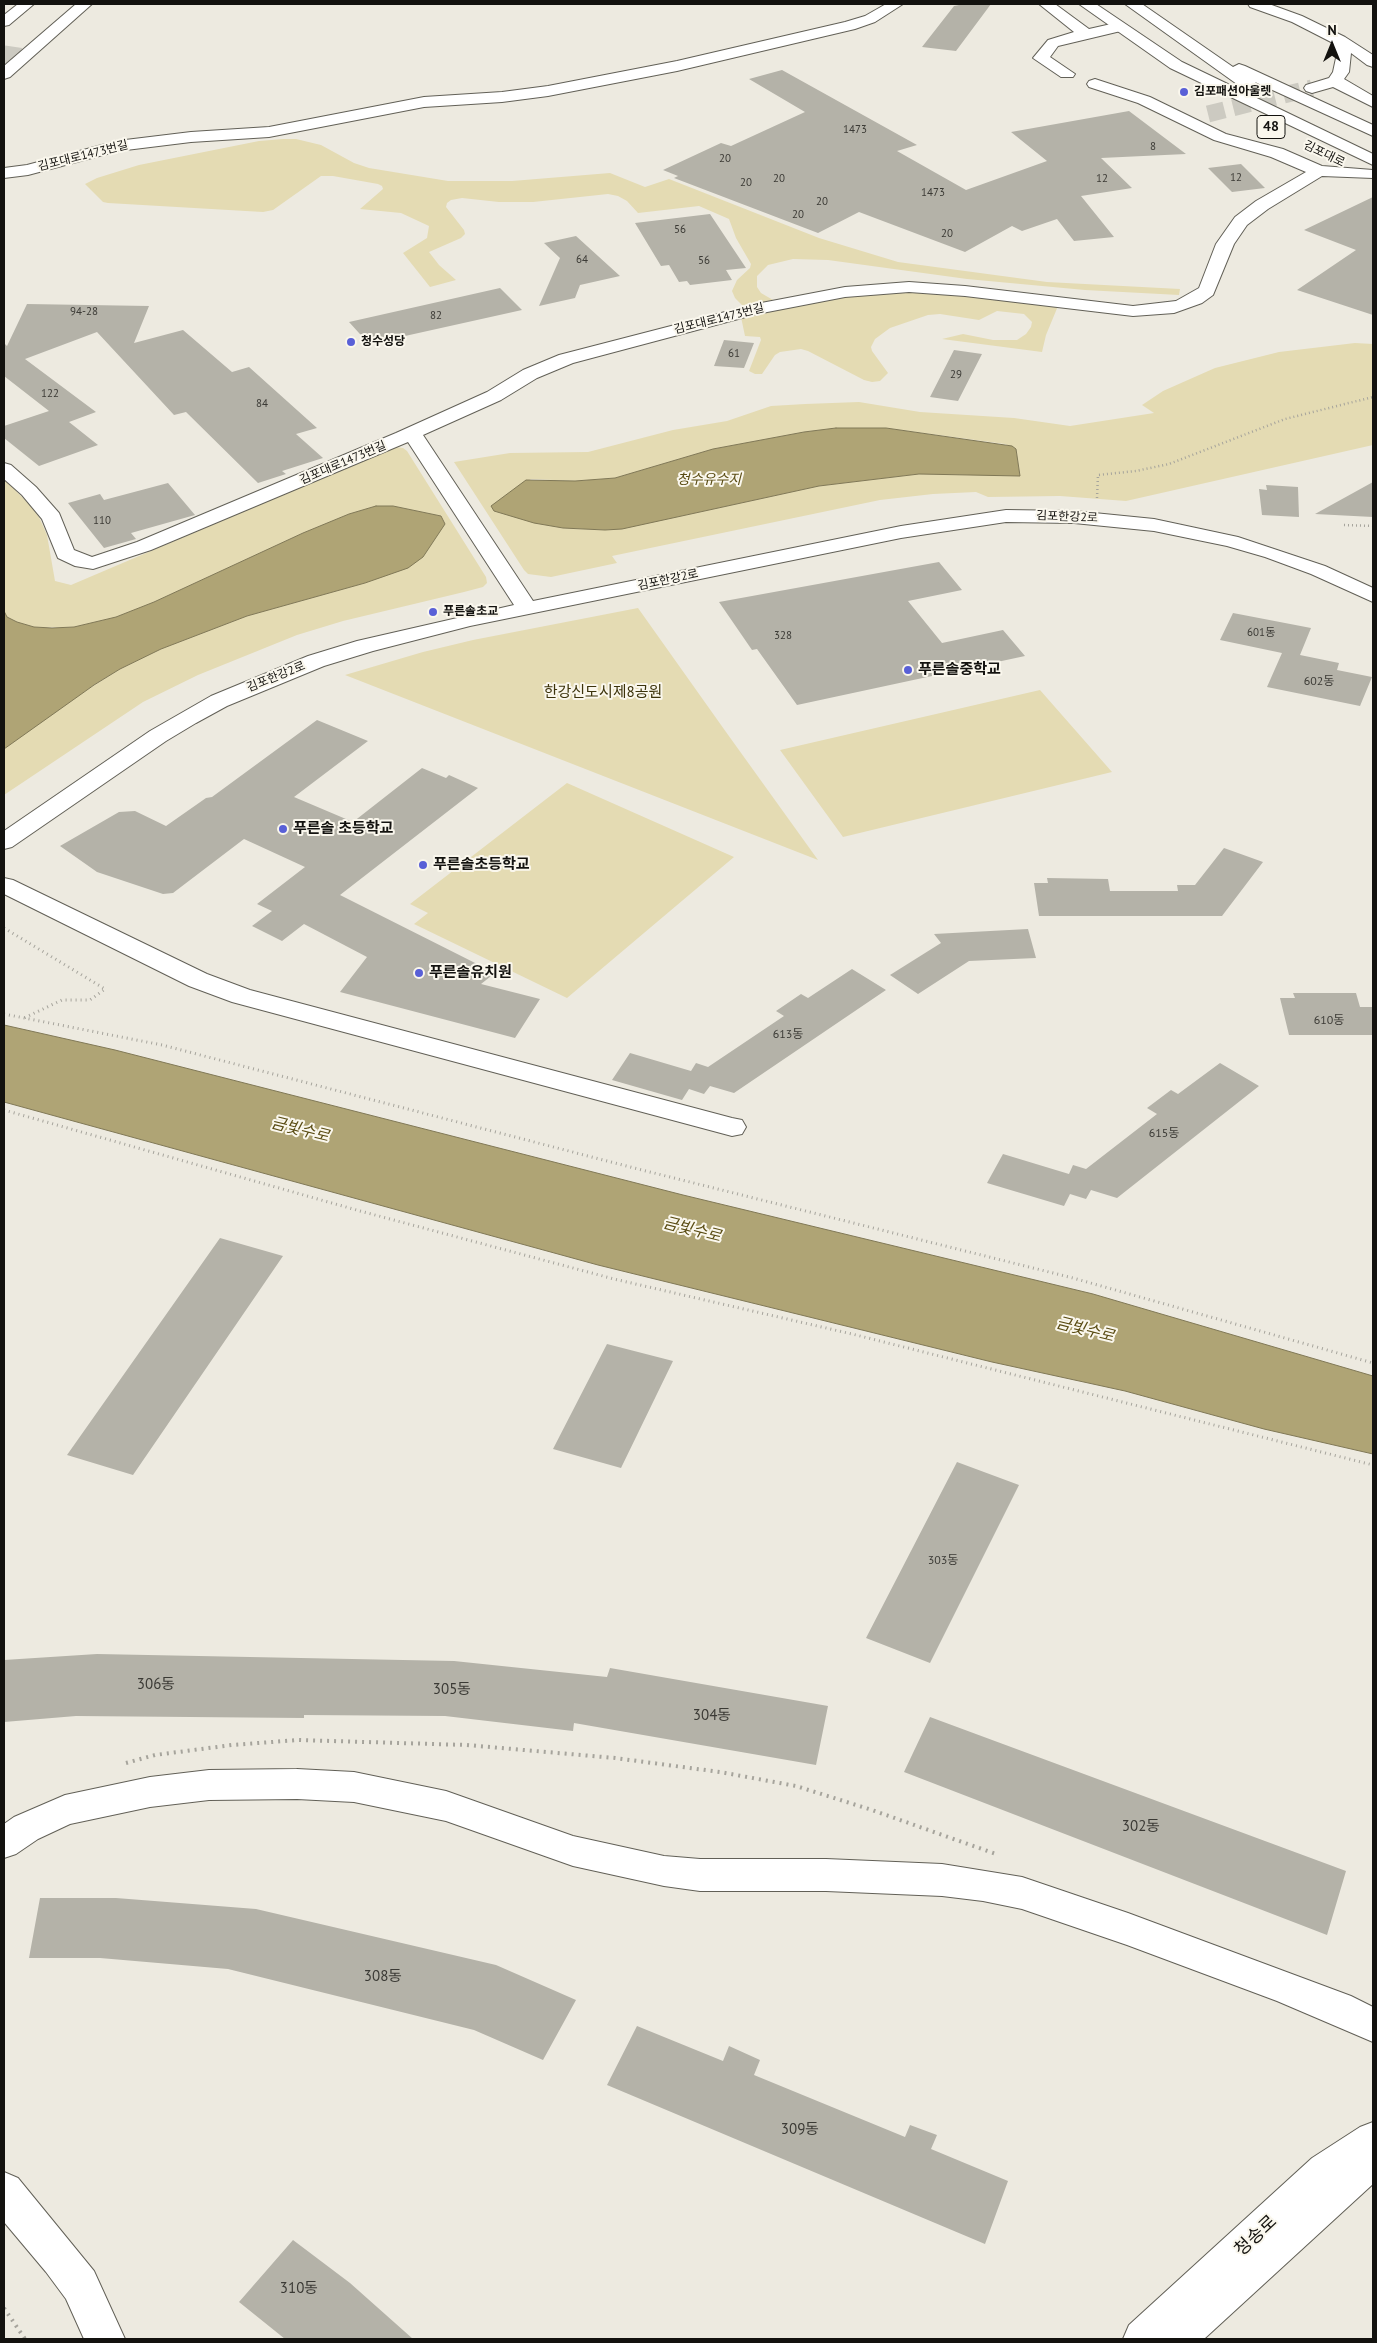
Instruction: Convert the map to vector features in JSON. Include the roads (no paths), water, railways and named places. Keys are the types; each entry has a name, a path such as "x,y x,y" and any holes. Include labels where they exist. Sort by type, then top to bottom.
{"street":[{"path":"4,22 27,4"},
{"path":"4,74 85,4"},
{"name":"김포대로1473번길","path":"4,173 28,170 117,146 191,137 269,132 424,102 502,97 548,91 677,66 850,26 870,19 896,4"},
{"path":"1046,4 1086,34"},
{"name":"김포대로","path":"1086,4 1176,64 1223,101 1278,131 1372,170"},
{"name":"김포대로","path":"1132,4 1209,55 1247,85 1373,146"},
{"path":"1256,4 1296,19 1340,40 1373,62"},
{"path":"1120,28 1052,43 1041,58 1080,83 1129,94 1186,119 1220,137 1277,153 1319,171 1372,170"},
{"path":"1312,88 1335,80 1340,72 1344,58 1340,40"},
{"name":"김포대로","path":"1209,55 1373,131"},
{"path":"1335,80 1373,102"},
{"path":"1186,119 1208,114"},
{"name":"김포대로1473번길","path":"4,469 29,491 52,517 65,554 71,559 93,563 153,542 412,434 494,396 530,374 566,359 747,312 815,297 885,288 931,288 1133,311 1168,309 1196,299 1206,291 1212,282 1225,244 1241,221 1262,205 1319,171"},
{"path":"412,434 527,608"},
{"name":"김포한강2로","path":"4,842 158,736 219,701 274,677 366,646 527,608 901,532 980,519 1040,516 1115,520 1154,525 1231,541 1272,553 1318,570 1373,596"},
{"path":"4,885 198,980 241,996 732,1127"},
{"path":"4,1843 26,1828 65,1810 150,1792 209,1785 297,1784 354,1788 446,1806 573,1851 664,1871 700,1875 826,1875 942,1880 983,1885 1022,1893 1268,1981 1338,2008 1373,2025"},
{"name":"청송로","path":"1143,2339 1326,2171 1373,2140"},
{"name":"청송로","path":"1175,2339 1373,2159"},
{"path":"4,2191 80,2285 105,2339"}],"water":[{"name":"청수유수지","path":"836,428 886,428 1012,446 1016,449 1020,476 919,474 819,486 622,529 605,530 563,528 534,523 494,511 491,506 526,480 575,481 615,478 713,449"},
{"path":"376,506 393,506 441,516 445,524 423,557 408,568 365,583 247,616 161,649 120,669 94,685 4,749 4,611 7,617 17,622 34,627 52,628 74,627 116,617 154,602 303,533 349,514"},
{"name":"금빛수로","path":"4,1025 115,1050 683,1195 1093,1294 1373,1376 1373,1454 1264,1429 1125,1391 992,1362 598,1265 4,1102"}],"tunnel":[{"path":"4,54 25,57"},
{"path":"1208,114 1312,88"}],"place":[{"name":"김포패션아울렛","path":"1184,92"},
{"name":"청수성당","path":"351,342"},
{"name":"푸른솔초교","path":"433,612"},
{"name":"푸른솔중학교","path":"908,670"},
{"name":"푸른솔 초등학교","path":"283,829"},
{"name":"푸른솔초등학교","path":"423,865"},
{"name":"푸른솔유치원","path":"419,973"}],"park label":[{"name":"한강신도시제8공원","path":"603,693"}]}
